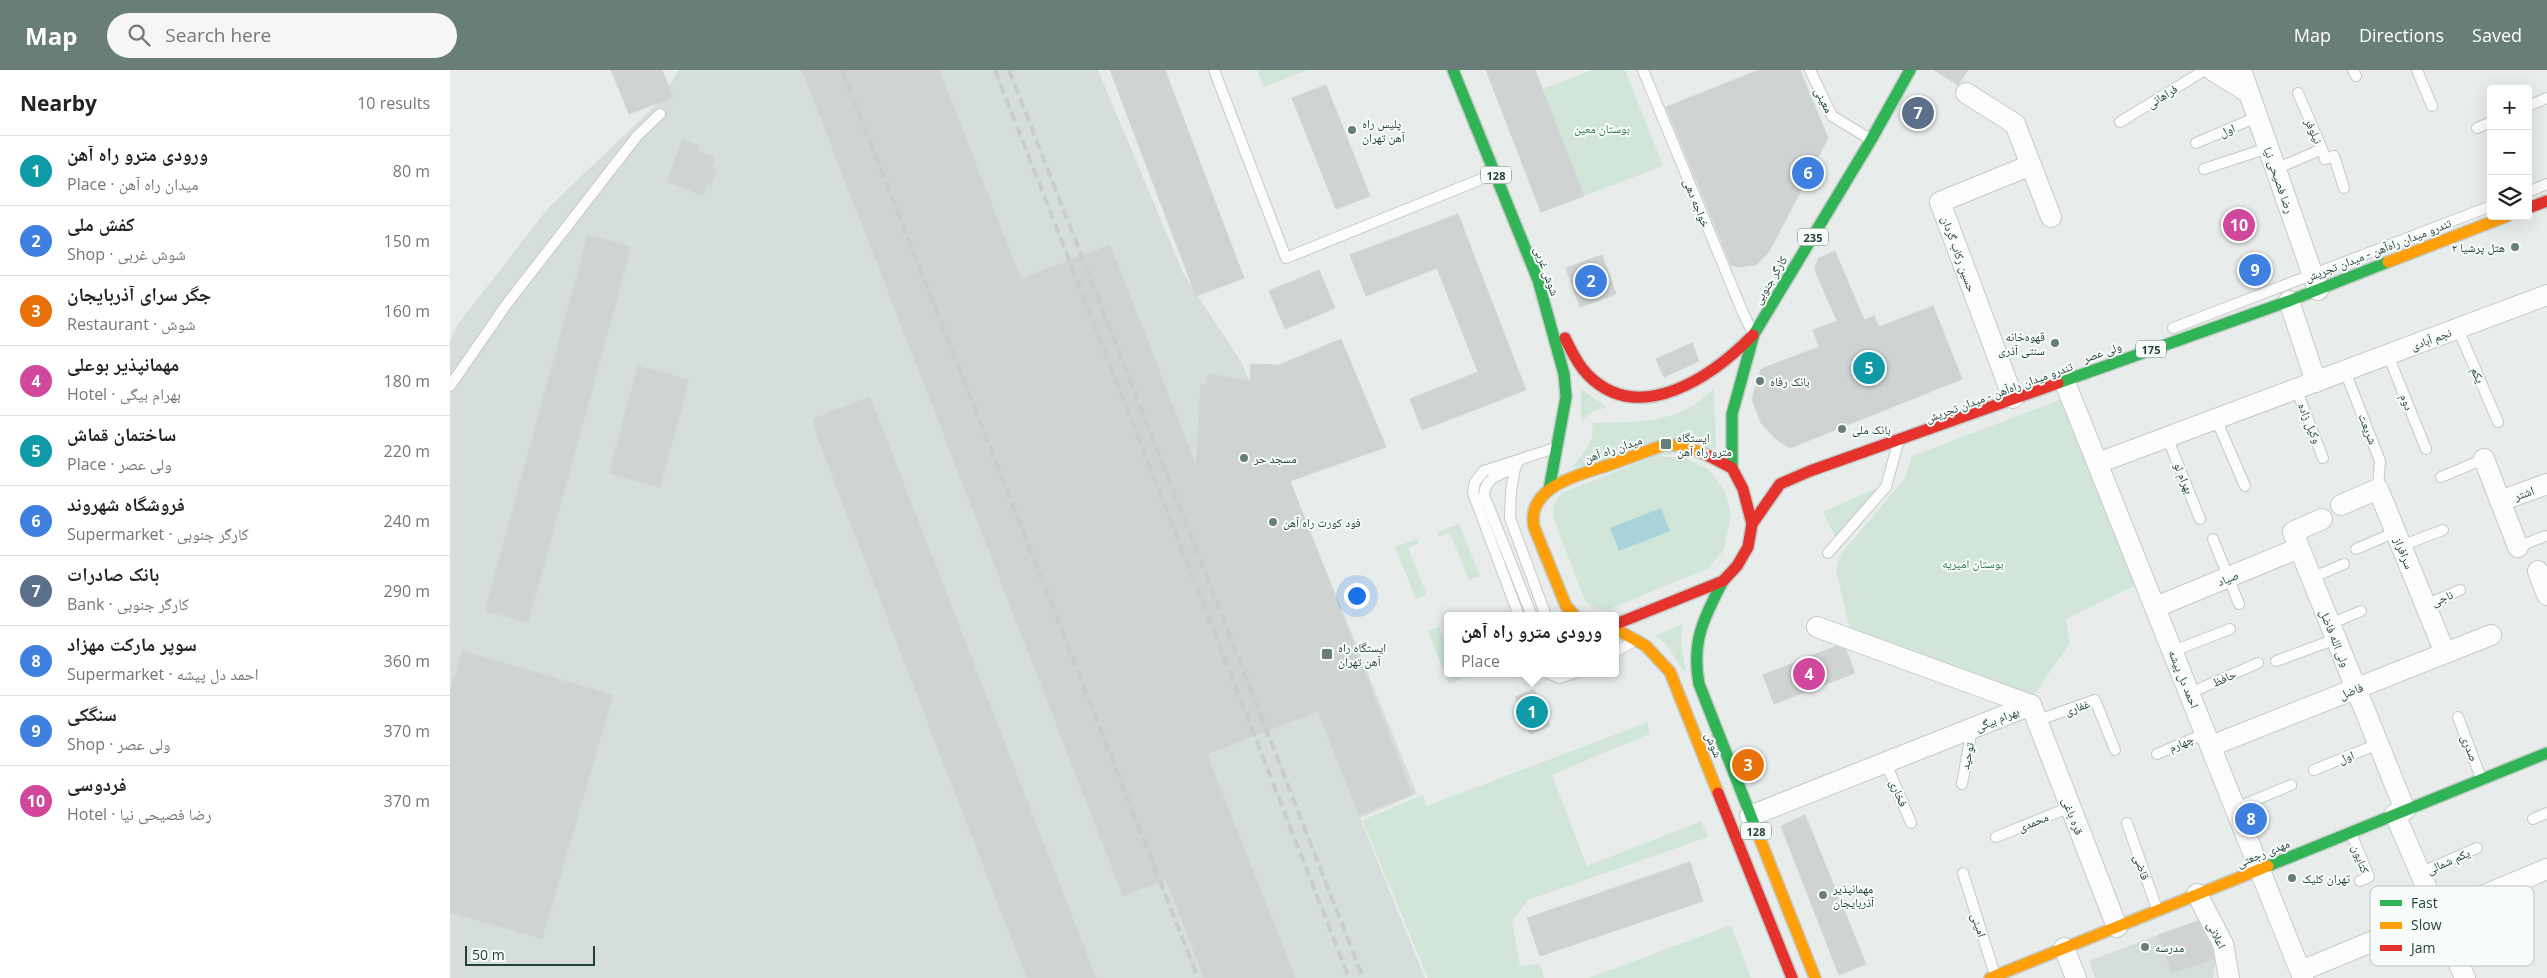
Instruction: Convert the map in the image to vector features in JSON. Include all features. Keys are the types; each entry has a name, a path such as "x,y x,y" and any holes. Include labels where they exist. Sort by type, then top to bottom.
{"main road":[{"name":"شوش غربی","path":"1453,70 1538,280 1564,374 1566,396 1550,490"},
{"name":"کارگر جنوبی","path":"1732,468 1732,414 1754,334 1871,140 1910,70"},
{"path":"2532,207 2547,201"},
{"name":"ولی عصر","path":"1752,524 1771,494 1780,484 1810,471 1899,439 2061,373 2289,302 2315,283 2496,220"},
{"path":"1538,280 1583,370 1604,387 1630,397 1649,397 1682,389 1726,362 1754,334"},
{"name":"میدان راه آهن","path":"1571,612 1566,606 1533,521 1537,503 1550,490 1562,481 1664,446 1697,448 1732,468"},
{"path":"1619,623 1723,580 1737,566 1748,547 1752,524 1743,488 1732,468"},
{"name":"شوش","path":"1723,580 1700,624 1694,652 1699,684 1815,978"},
{"name":"شوش","path":"1619,630 1636,639 1662,660 1670,672 1792,978"},
{"name":"مهدی رجعتی","path":"1999,976 2481,779 2546,756"}],"street":[{"path":"2212,70 2249,93"},
{"name":"رضا فصیحی نیا","path":"2241,70 2315,283"},
{"path":"1966,93 2015,124 2051,217"},
{"name":"حسین رکاب‌ گردان","path":"2017,390 1940,202 2031,165"},
{"name":"نجم آبادی","path":"2098,463 2547,296"},
{"path":"2289,302 2316,382"},
{"name":"احمد دل پیشه","path":"2061,373 2302,974"},
{"path":"2484,459 2518,547"},
{"name":"اشتر","path":"2500,501 2547,484"},
{"path":"2341,505 2378,489"},
{"name":"سرافراز","path":"2378,489 2445,653"},
{"path":"2299,548 2293,532 2322,519"},
{"name":"صیاد","path":"2156,607 2299,548"},
{"name":"ولی الله فاضل","path":"2299,548 2378,744 2426,886"},
{"path":"2538,571 2547,594"},
{"name":"بهرام بیگی","path":"1817,627 2034,713"},
{"name":"فاضل","path":"2208,739 2356,688 2491,635"},
{"name":"بهرام بیگی","path":"1750,816 1972,729 2034,713"},
{"name":"قره باغی","path":"2034,713 2117,927"},
{"path":"2507,886 2547,870"},
{"name":"اعلانی","path":"2197,894 2223,944 2229,978"},
{"path":"2302,974 2370,944"},
{"path":"2064,948 2076,978"}],"lane":[{"path":"1214,70 1286,258 1495,173"},
{"name":"خواجه دهی","path":"1642,70 1743,313 1754,334"},
{"name":"معینی","path":"1810,70 1832,116 1871,140"},
{"name":"فراهانی","path":"2120,122 2205,70"},
{"path":"2417,70 2432,106"},
{"name":"نیلوفر","path":"2276,169 2322,149 2298,94"},
{"path":"2532,104 2547,98"},
{"path":"450,386 506,305 637,136 660,114"},
{"name":"اول","path":"2196,143 2258,117"},
{"path":"2477,128 2487,124"},
{"path":"2204,169 2268,148"},
{"path":"2322,149 2325,159 2334,156 2344,188"},
{"path":"2532,190 2547,184"},
{"name":"تندرو میدان راه‌آهن - میدان تجریش","path":"2166,330 2315,283 2487,208"},
{"name":"یکم","path":"2458,329 2498,422"},
{"name":"دوم","path":"2388,354 2426,449"},
{"name":"شریعت","path":"2345,371 2380,461 2378,489"},
{"name":"وکیل زاده","path":"2296,389 2323,458"},
{"path":"2216,419 2245,486"},
{"name":"بهرام لو","path":"2167,437 2200,519"},
{"path":"1828,553 1886,488 1899,439"},
{"path":"1530,612 1484,495 1484,488 1490,479 1517,464 1558,447"},
{"path":"2441,477 2484,459"},
{"path":"1517,464 1484,471 1475,482 1473,493 1518,612"},
{"path":"1517,464 1510,498 1510,518 1545,612"},
{"path":"2356,549 2444,530"},
{"path":"2518,547 2545,536"},
{"path":"2213,539 2239,604"},
{"path":"2311,578 2344,564"},
{"name":"ناجی","path":"2425,605 2460,590"},
{"path":"2276,662 2333,632 2361,611"},
{"path":"2173,650 2230,629"},
{"path":"1619,650 1636,639"},
{"name":"حافظ","path":"2190,693 2258,663"},
{"name":"غفاری","path":"2034,713 2095,700 2115,750"},
{"name":"صدری","path":"2458,717 2481,779"},
{"name":"توحید","path":"1962,784 1972,729"},
{"name":"چهارم","path":"2157,754 2208,739"},
{"name":"اول","path":"2314,770 2378,744"},
{"name":"فخاری","path":"1886,762 1911,824"},
{"path":"2236,808 2291,786"},
{"name":"محمدی","path":"1996,837 2070,807"},
{"path":"2533,819 2547,813"},
{"name":"قاضی","path":"2127,823 2157,910"},
{"name":"کتایون","path":"2351,832 2369,877 2360,880"},
{"name":"یکم شمالی","path":"2420,873 2477,848"},
{"name":"امینی","path":"1962,873 1999,976"}],"shaded area":[{"path":"679,70 1098,70 1184,275 1242,363 1417,794 1360,818 1425,978 450,978 450,342 458,324 549,207 658,103"},
{"name":"مدرسه","path":"2158,935 2172,973 2216,958 2213,978 2095,978 2089,961"}],"green space":[{"path":"1257,70 1308,70 1264,87"},
{"name":"بوستان معین","path":"1593,70 1625,70 1663,166 1584,196 1542,89"},
{"path":"1714,388 1716,448 1571,468 1584,453 1590,442 1593,430 1592,423 1642,421 1673,415 1701,400"},
{"path":"1581,389 1607,407 1592,412 1581,421"},
{"name":"بوستان امیریه","path":"2060,400 2136,585 2066,619 2070,643 2029,702 1851,635 1836,570 1840,555 1905,478 1912,456"},
{"path":"1655,456 1686,458 1709,470 1725,491 1731,514 1724,550 1707,569 1607,610 1595,608 1585,601 1553,517 1553,506 1562,493"},
{"path":"1877,488 1836,539 1823,512"},
{"path":"1459,524 1480,576 1469,580 1450,533 1439,537 1437,532"},
{"path":"1417,539 1419,544 1408,548 1427,595 1416,599 1395,547"},
{"path":"1683,624 1681,640 1686,674 1666,644 1655,636"},
{"path":"1439,627 1444,640 1444,671 1428,631"},
{"path":"1446,677 1466,677 1449,684"},
{"path":"1648,722 1649,734 1552,775 1587,866 1701,821 1708,837 1528,900 1512,921 1520,966 1540,964 1544,978 1428,978 1362,820 1423,795 1427,806"},
{"path":"1731,925 1751,978 1589,978"}],"water":[{"path":"1661,508 1670,531 1619,551 1610,528"}],"building":[{"path":"611,70 662,70 673,97 629,114"},
{"path":"802,70 939,70 1021,279 1110,245 1196,465 1201,384 1206,385 1209,374 1250,381 1251,364 1279,365 1341,339 1386,447 1290,481 1412,794 1359,815 1318,711 1207,754 1295,978 1204,978 1166,879 1123,896"},
{"path":"1110,70 1165,70 1244,278 1196,296"},
{"path":"1486,70 1535,70 1584,196 1541,212"},
{"path":"1759,70 1800,70 1828,138 1769,252 1756,265 1738,267 1731,265 1666,107"},
{"path":"1934,70 1968,70 1958,85"},
{"path":"1326,85 1370,196 1336,209 1292,98"},
{"path":"682,140 699,146 697,151 715,157 711,168 717,169 711,185 707,184 703,195 667,182"},
{"path":"1458,214 1526,390 1422,430 1410,399 1478,372 1437,268 1366,296 1350,255"},
{"path":"588,235 631,247 528,623 485,611"},
{"path":"1835,251 1864,320 1874,316 1879,327 1933,306 1962,379 1790,448 1777,440 1761,423 1752,399 1761,369 1819,347 1813,330 1837,321 1815,267 1819,258"},
{"path":"1602,255 1616,294 1580,307 1566,268"},
{"path":"1319,270 1335,308 1285,329 1269,291"},
{"path":"1692,343 1699,361 1664,377 1656,359"},
{"path":"638,366 689,380 660,487 609,473"},
{"path":"870,397 1096,978 1027,978 820,444 813,419"},
{"path":"1836,646 1846,650 1855,673 1774,704 1763,675"},
{"path":"462,651 613,695 542,939 450,912 450,691"},
{"path":"1534,689 1550,726 1530,734 1515,697"},
{"name":"مهمانپذیر آذربایجان","path":"1805,815 1866,964 1839,975 1781,826"},
{"path":"1690,862 1703,901 1540,956 1527,918"},
{"path":"2198,921 2212,948 2214,959 2172,973 2158,935"}],"railway":[{"path":"842,70 1198,978"},
{"path":"995,70 1349,978"},
{"path":"1009,70 1363,978"}],"traffic: fast":[{"path":"1453,70 1538,280 1564,374 1566,397 1549,490"},
{"path":"1732,468 1732,414 1754,334 1871,140 1910,70"},
{"path":"2058,383 2289,301 2388,262"},
{"path":"1723,581 1710,606 1701,630 1698,642 1697,669 1699,684 1756,829"},
{"path":"2268,866 2547,753"}],"traffic: slow":[{"path":"2388,262 2497,220"},
{"path":"1571,612 1566,606 1534,527 1534,513 1538,502 1546,492 1569,479 1664,445 1682,445 1709,456"},
{"path":"1619,631 1646,646 1670,672 1718,793"},
{"path":"1756,829 1815,978"},
{"path":"1990,978 2268,866"}],"traffic: jam":[{"path":"2532,207 2547,201"},
{"path":"1565,338 1583,370 1607,390 1629,396 1652,396 1674,390 1697,380 1737,351 1753,335"},
{"path":"1752,524 1780,484 1810,471 2058,383"},
{"path":"1619,623 1723,581 1737,566 1748,547 1752,524 1743,489 1732,468 1709,456"},
{"path":"1718,793 1792,978"}],"place":[{"name":"بانک صادرات","path":"1918,113"},
{"name":"پلیس راه آهن تهران","path":"1352,130"},
{"name":"فروشگاه شهروند","path":"1808,173"},
{"name":"فردوسی","path":"2239,225"},
{"name":"هتل پرشیا ۲","path":"2515,247"},
{"name":"سنگکی","path":"2255,270"},
{"name":"کفش ملی","path":"1591,281"},
{"name":"قهوه‌خانه سنتی آذری","path":"2055,343"},
{"name":"ساختمان قماش","path":"1869,368"},
{"name":"بانک رفاه","path":"1760,381"},
{"name":"بانک ملی","path":"1842,429"},
{"name":"ایستگاه مترو راه آهن","path":"1666,444"},
{"name":"مسجد حر","path":"1244,458"},
{"name":"فود کورت راه آهن","path":"1273,522"},
{"name":"ایستگاه راه آهن تهران","path":"1327,654"},
{"name":"مهمانپذیر بوعلی","path":"1809,674"},
{"name":"ورودی مترو راه آهن","path":"1532,712"},
{"name":"جگر سرای آذربایجان","path":"1748,765"},
{"name":"سوپر مارکت مهزاد","path":"2251,819"},
{"name":"تهران کلیک","path":"2292,878"},
{"name":"مهمانپذیر آذربایجان","path":"1823,895"},
{"name":"مدرسه","path":"2145,947"}]}
